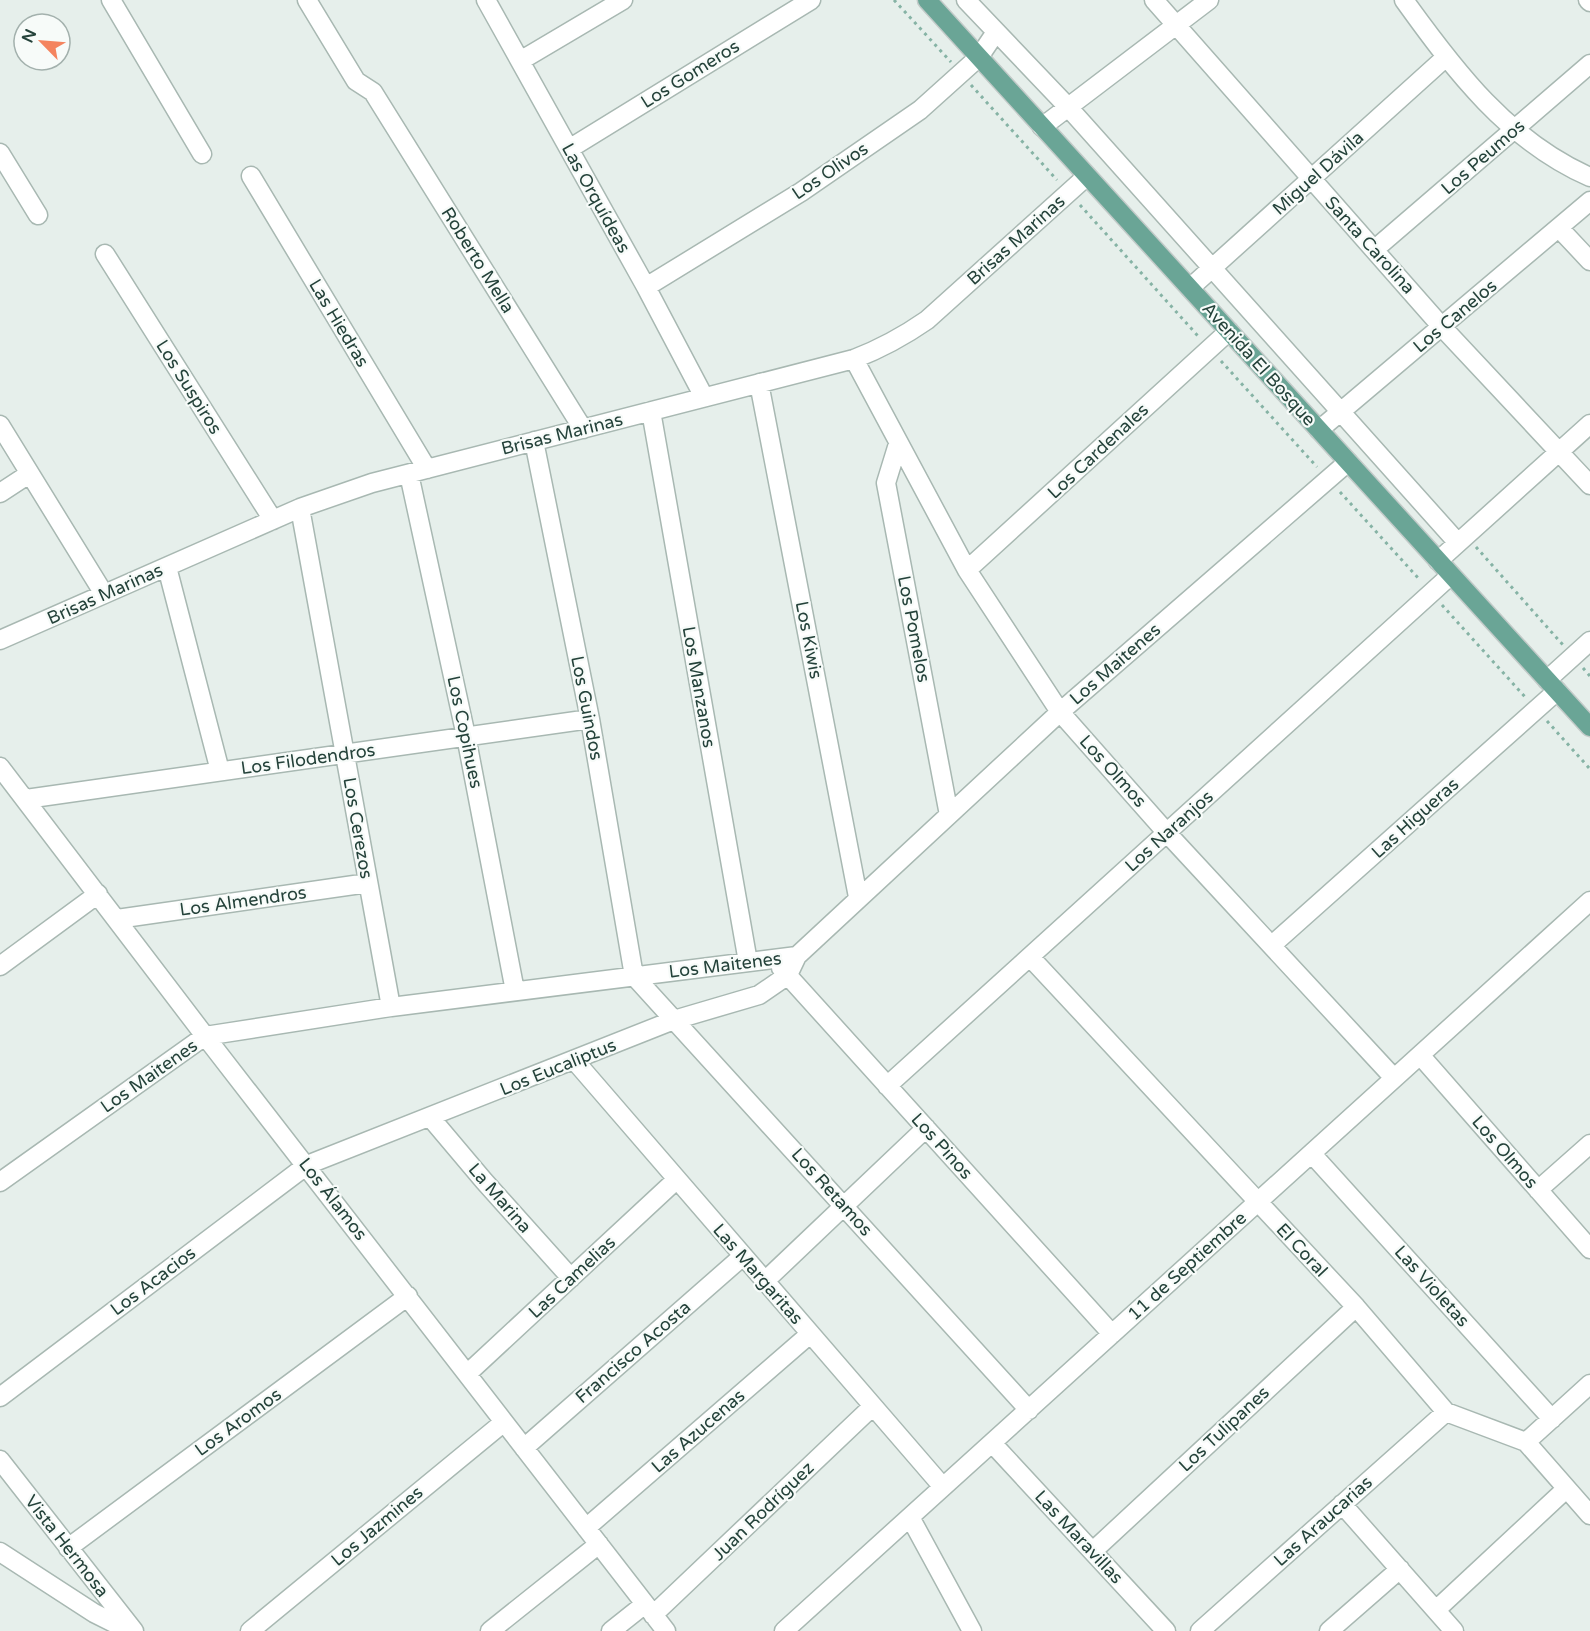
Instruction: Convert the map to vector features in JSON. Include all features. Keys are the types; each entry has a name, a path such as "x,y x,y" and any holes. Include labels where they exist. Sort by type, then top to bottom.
{"main road":[{"name":"Avenida El Bosque","path":"927,0 1590,727"}],"street":[{"path":"111,0 202,154"},
{"name":"Roberto Mella","path":"307,0 356,81 373,92 582,429"},
{"name":"Las Orquídeas","path":"486,0 646,286 704,397"},
{"path":"520,61 623,0"},
{"name":"Los Gomeros","path":"569,149 811,0"},
{"name":"Avenida El Bosque","path":"966,0 1068,107 1458,543"},
{"name":"Santa Carolina","path":"1154,0 1442,327 1590,485"},
{"path":"1042,127 1209,0"},
{"path":"1404,0 1477,95 1514,130 1558,160 1590,177"},
{"name":"Los Olivos","path":"646,286 801,192 920,110 979,57 996,32"},
{"name":"Miguel Dávila","path":"1190,288 1446,57"},
{"name":"Los Peumos","path":"1375,249 1590,64"},
{"path":"0,153 38,215"},
{"name":"Las Hiedras","path":"251,176 427,469"},
{"name":"Brisas Marinas","path":"0,640 300,508 345,492 854,358 891,343 927,320 1088,176"},
{"name":"Los Canelos","path":"1319,430 1590,201"},
{"path":"1559,228 1590,261"},
{"name":"Los Suspiros","path":"105,254 273,520"},
{"name":"Los Cardenales","path":"967,570 1229,331"},
{"name":"Los Olmos","path":"854,358 967,570 1060,712 1167,833 1394,1078"},
{"name":"Los Kiwis","path":"759,383 858,897"},
{"name":"Los Manzanos","path":"651,411 748,962"},
{"path":"1438,561 1590,424"},
{"path":"0,425 104,594"},
{"name":"Los Guindos","path":"534,441 590,719 634,976"},
{"name":"Los Pomelos","path":"898,444 886,483 949,815"},
{"name":"Los Maitenes","path":"0,1182 205,1036 391,1007 797,956 1060,712 1348,462"},
{"path":"0,493 29,474"},
{"name":"Los Copihues","path":"409,474 466,736 515,992"},
{"name":"Los Cerezos","path":"300,508 391,1007"},
{"path":"167,567 220,771"},
{"name":"Los Naranjos","path":"887,1086 1451,575"},
{"name":"Las Higueras","path":"1272,945 1537,710 1552,686 1590,641"},
{"name":"Los Filodendros","path":"26,799 590,719"},
{"name":"Los Álamos","path":"0,767 205,1036 666,1631"},
{"name":"Los Almendros","path":"117,919 368,883"},
{"path":"0,966 98,894"},
{"name":"11 de Septiembre","path":"784,1631 1590,901"},
{"name":"Los Eucaliptus","path":"307,1165 674,1020 759,996 788,975 797,956"},
{"name":"El Coral","path":"1030,957 1356,1307 1446,1412 1526,1442 1590,1515"},
{"name":"Los Pinos","path":"772,959 1112,1334"},
{"name":"Los Retamos","path":"634,976 1029,1410"},
{"name":"Los Olmos","path":"1420,1055 1590,1249"},
{"name":"Las Margaritas","path":"575,1061 943,1487"},
{"name":"La Marina","path":"430,1117 571,1278"},
{"path":"765,1281 926,1128"},
{"path":"1539,1190 1590,1144"},
{"name":"Las Violetas","path":"1312,1154 1552,1419"},
{"name":"Los Acacios","path":"0,1397 307,1165"},
{"name":"Las Camelias","path":"467,1374 676,1180"},
{"name":"Francisco Acosta","path":"524,1448 743,1256"},
{"name":"Los Aromos","path":"68,1548 408,1296"},
{"name":"Los Tulipanes","path":"1093,1551 1356,1307"},
{"name":"Las Azucenas","path":"586,1528 810,1334"},
{"path":"1526,1442 1590,1384"},
{"name":"Juan Rodríguez","path":"611,1631 649,1610 873,1406"},
{"name":"Las Araucarias","path":"1200,1631 1446,1412"},
{"name":"Los Jazmines","path":"250,1631 504,1422"},
{"name":"Las Maravillas","path":"992,1443 1166,1631"},
{"name":"Vista Hermosa","path":"0,1460 132,1631"},
{"path":"1436,1610 1566,1489"},
{"path":"1342,1504 1454,1631"},
{"path":"909,1517 972,1631"},
{"path":"490,1631 598,1544"},
{"path":"0,1552 94,1613 132,1631"},
{"path":"1329,1631 1400,1569"}],"path":[{"path":"894,0 1590,769"}]}
